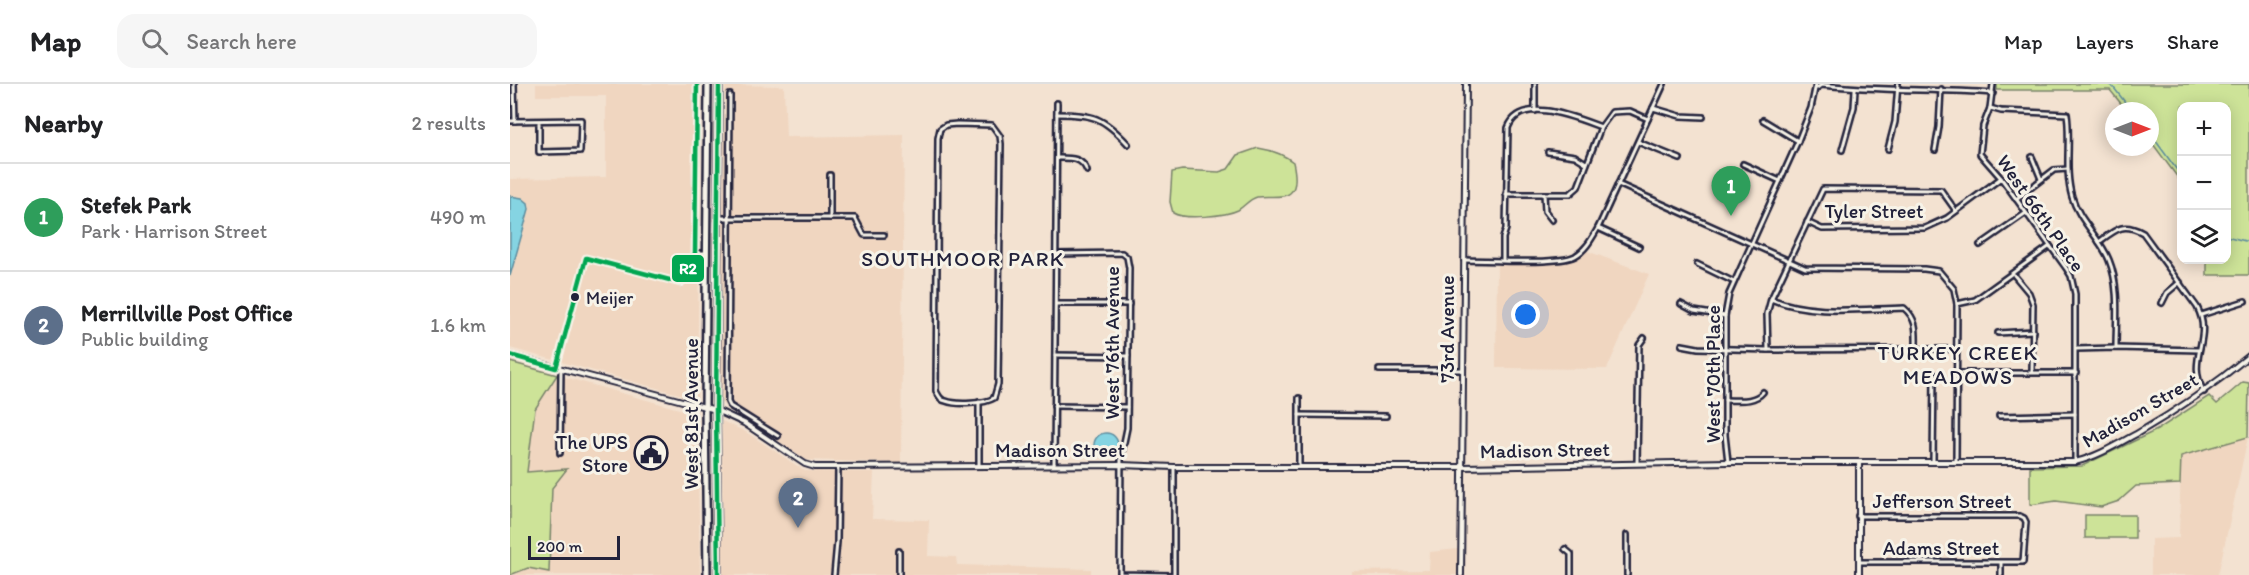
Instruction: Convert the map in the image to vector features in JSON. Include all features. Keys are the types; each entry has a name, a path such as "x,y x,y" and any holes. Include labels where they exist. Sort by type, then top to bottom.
{"main road":[{"name":"West 81st Avenue","path":"707,575 705,407 708,84"},
{"name":"West 81st Avenue","path":"718,575 716,410 719,84"}],"street":[{"path":"514,84 512,121 581,120 580,151 539,152 539,121"},
{"path":"681,283 695,253 697,84"},
{"name":"73rd Avenue","path":"1461,575 1466,84"},
{"path":"1535,84 1535,111"},
{"path":"1463,260 1568,259 1584,249 1598,228 1664,84"},
{"name":"West 70th Place","path":"1728,462 1725,435 1725,316 1728,294 1798,141 1816,84"},
{"path":"1888,149 1895,122 1898,84"},
{"name":"West 66th Place","path":"1994,84 1983,126 1980,154 2001,178 2071,276 2075,294 2075,462"},
{"path":"1816,89 1821,85 1856,89 1941,89 1993,93"},
{"path":"1842,150 1854,107 1856,89"},
{"path":"1935,150 1941,89"},
{"path":"510,355 716,410 739,420 770,441 776,435 730,406 728,402 730,95"},
{"path":"1054,465 1058,103"},
{"path":"1653,108 1680,116 1703,117"},
{"path":"1989,108 2001,111 2067,114 2068,169 2074,203 2078,213 2109,260 2115,286 2116,348"},
{"path":"1506,194 1570,194 1578,187 1601,127 1612,112 1622,110 1648,118"},
{"path":"1503,260 1508,128 1512,118 1521,112 1535,111 1568,115 1601,127"},
{"path":"1057,114 1083,114 1096,117 1114,129 1128,144"},
{"path":"1763,120 1798,141"},
{"path":"718,125 729,124"},
{"path":"946,125 992,125 997,130 1001,144 997,392 992,400 979,402 951,402 941,398 936,386 940,129 946,125"},
{"path":"1638,142 1680,159"},
{"path":"1548,152 1575,156 1586,163"},
{"path":"697,153 707,153"},
{"path":"2032,157 2041,179"},
{"path":"1057,158 1079,160 1085,164 1087,171"},
{"path":"1743,164 1780,181"},
{"path":"2016,199 2054,170 2068,169"},
{"path":"830,175 830,218"},
{"name":"Tyler Street","path":"1806,222 1822,229 1925,228 1956,211 2001,178"},
{"path":"1618,184 1805,268 1924,269 1939,272 1954,289 1957,304 1956,461"},
{"path":"1768,350 1767,314 1771,299 1820,191 1823,189 1941,190 1956,211"},
{"path":"1544,194 1545,211 1552,219"},
{"path":"1980,245 2026,213"},
{"path":"717,218 855,218 864,234 884,235"},
{"path":"1598,228 1640,247"},
{"path":"2099,242 2116,229 2134,228 2143,233 2180,282 2201,315 2204,329 2196,376 2204,392"},
{"path":"1957,304 1975,300 2050,246"},
{"path":"695,253 706,253"},
{"name":"West 76th Avenue","path":"1056,254 1122,253 1127,257 1129,304 1127,428 1122,446 1121,465 1120,574"},
{"path":"1697,264 1734,282"},
{"path":"2013,274 2029,293 2033,304 2032,372"},
{"path":"2162,303 2167,293 2180,282"},
{"path":"717,285 728,285"},
{"path":"1771,299 1786,306 1807,310 1904,308 1909,312 1916,327 1916,348"},
{"path":"2201,315 2245,301"},
{"path":"1055,304 1129,304"},
{"path":"1682,304 1694,311 1725,316"},
{"path":"1998,333 2033,331"},
{"path":"1637,463 1639,345 1644,338"},
{"path":"1682,345 1768,350 1957,349"},
{"path":"2076,349 2199,350"},
{"path":"1055,355 1128,356"},
{"name":"Madison Street","path":"770,441 800,461 812,466 838,467 2075,462 2087,459 2125,440 2204,392 2249,357"},
{"path":"560,453 561,369"},
{"path":"1379,370 1462,370"},
{"path":"1957,373 2076,373"},
{"path":"1933,461 1934,374"},
{"path":"1725,400 1759,397 1763,392"},
{"path":"1299,398 1299,466"},
{"path":"979,402 979,465"},
{"path":"1054,406 1127,407"},
{"path":"1999,416 2075,414"},
{"path":"1299,415 1386,416"},
{"path":"1859,462 1859,575"},
{"path":"834,575 838,467"},
{"path":"1120,574 1173,575 1174,467"},
{"name":"Jefferson Street","path":"1858,516 2020,516 2024,518 2023,562"},
{"path":"1627,535 1627,575"},
{"path":"1566,549 1571,554 1571,575"},
{"path":"899,551 899,575"},
{"name":"Adams Street","path":"1859,562 2001,564 2023,562"},
{"path":"2001,564 2001,575"}],"shaded area":[{"path":"536,84 701,84 697,399 510,348 510,179 606,177 606,96 536,96"},
{"path":"725,85 784,86 786,137 904,135 901,463 807,460 720,402"},
{"path":"1587,251 1649,274 1607,369 1496,368 1497,259 1569,261"},
{"path":"557,375 697,414 700,575 513,575 528,568 549,572 552,488 566,469 527,472 535,409"},
{"path":"722,421 746,432 805,471 874,472 872,519 929,520 928,556 956,557 957,565 1091,569 1091,575 723,575"},
{"path":"2248,437 2218,575 2151,575 2151,539 2179,538 2181,456"},
{"path":"1458,549 1458,575 1352,575 1352,571 1429,570 1430,552"}],"green space":[{"path":"1997,84 2249,84 2249,275 2207,275 2207,264 2231,264 2231,102 2177,102 2177,177 2159,152 2159,102 2120,102 2110,90 1997,90"},
{"path":"1258,148 1276,152 1293,162 1295,183 1290,193 1283,196 1257,197 1238,210 1224,214 1195,217 1173,213 1170,202 1172,172 1182,170 1219,172 1228,169 1238,155"},
{"path":"510,362 557,375 535,409 527,472 567,469 552,488 549,572 528,568 510,575"},
{"path":"2243,382 2249,383 2248,437 2181,456 2180,484 2136,486 2119,501 2101,507 2056,501 2030,505 2030,467 2082,466 2157,430 2209,396 2217,404"},
{"path":"2085,515 2135,515 2135,538 2085,538"}],"water":[{"path":"510,196 522,198 528,203 529,209 510,276"},
{"path":"1106,433 1111,434 1117,440 1117,450 1111,456 1106,457 1101,456 1095,450 1094,445 1095,440 1101,434"}],"waterway":[{"path":"2108,84 2125,102"},
{"path":"2159,145 2177,170"},
{"path":"2231,237 2249,242"}],"transit line":[{"name":"R2","path":"510,355 556,368 586,258 681,283 695,253 697,84"},
{"name":"R2","path":"718,575 716,410 719,84"}],"place":[{"name":"Stefek Park","path":"1731,216"},
{"name":"Meijer","path":"575,297"},
{"name":"The UPS Store","path":"651,453"},
{"name":"Merrillville Post Office","path":"798,528"}],"district":[{"name":"SOUTHMOOR PARK","path":"963,259"},
{"name":"TURKEY CREEK MEADOWS","path":"1958,365"}]}
